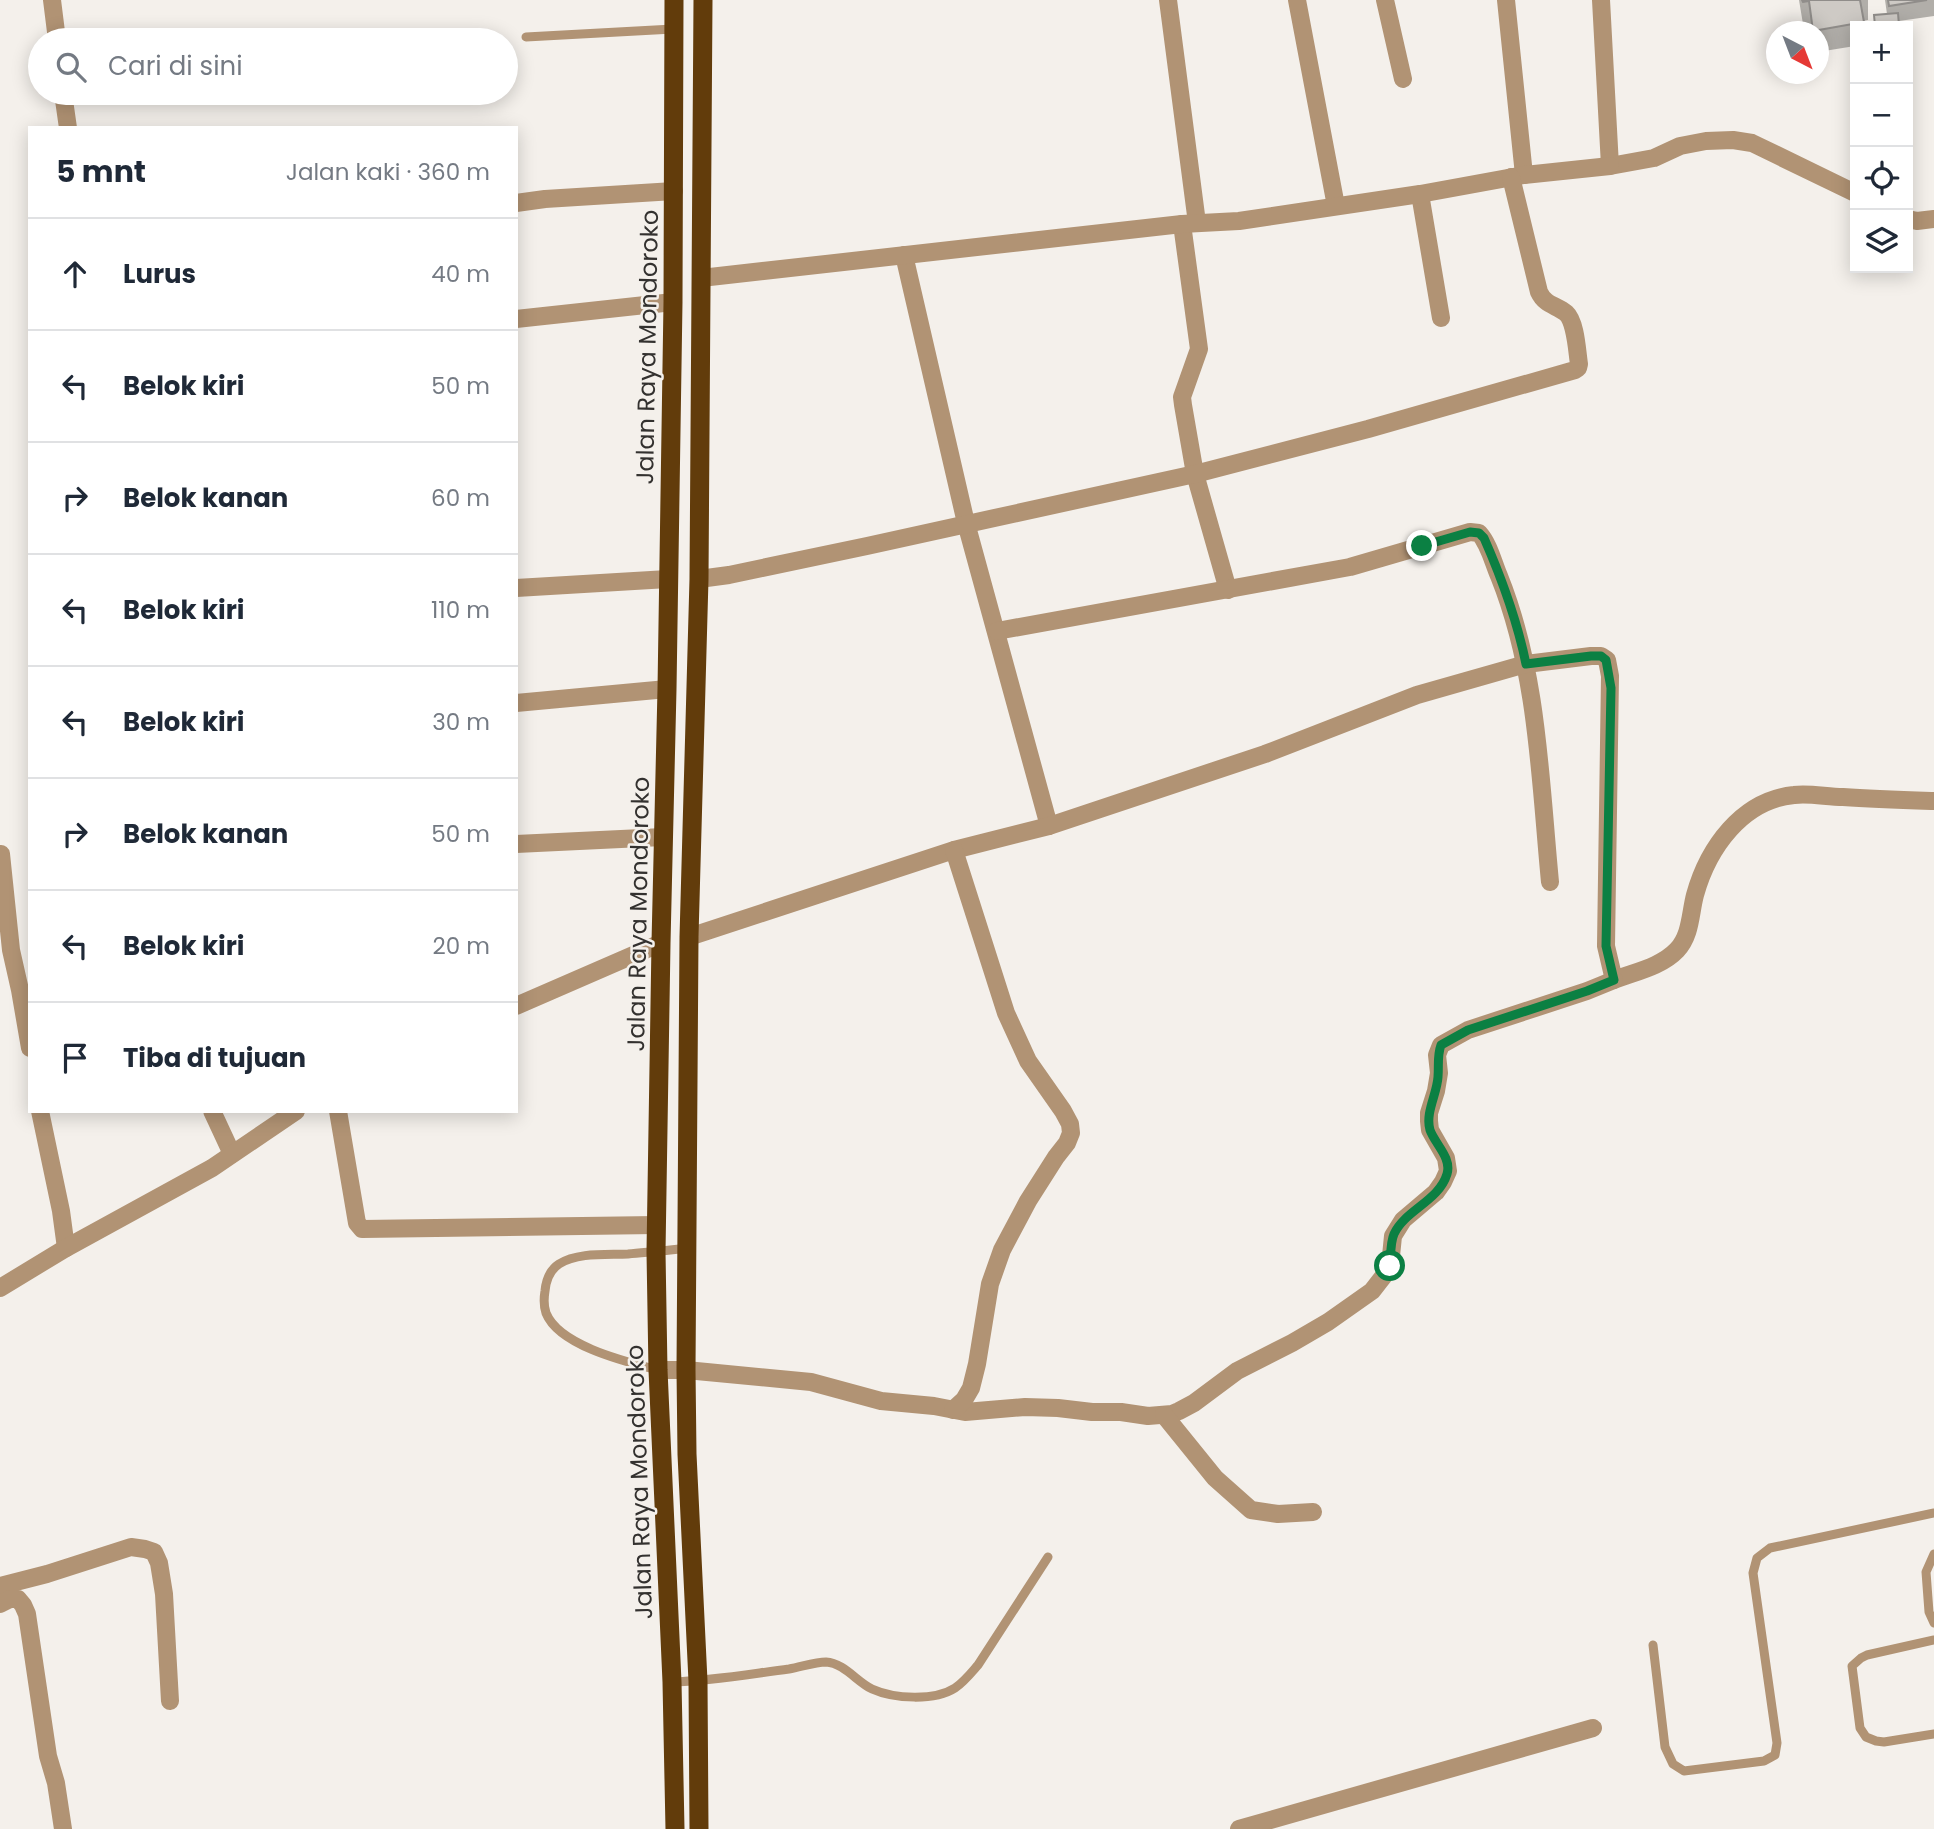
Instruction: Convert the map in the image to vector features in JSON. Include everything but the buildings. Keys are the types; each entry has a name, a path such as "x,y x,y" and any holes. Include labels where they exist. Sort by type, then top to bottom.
{"highway":[{"name":"Jalan Raya Mondoroko","path":"674,0 673,302 656,1252 675,1829"},
{"name":"Jalan Raya Mondoroko","path":"699,1829 698,1681 687,1454 686,1370 689,937 699,579 703,0"},
{"path":"671,374 700,373"}],"street":[{"path":"52,0 56,28"},
{"path":"1168,0 1199,349 1182,397 1195,474 1227,590"},
{"path":"1297,0 1336,206"},
{"path":"1385,0 1403,79"},
{"path":"699,579 867,546 1195,474 1418,415 1578,368 1569,317 1546,303 1539,292 1518,176 1506,0"},
{"path":"1610,166 1602,8 1617,0"},
{"path":"65,105 68,126"},
{"path":"701,278 1239,220 1420,194 1518,176 1610,166 1654,158 1680,146 1706,141 1733,140 1752,144 1850,190"},
{"path":"518,204 545,199 674,191"},
{"path":"1420,194 1441,318"},
{"path":"1913,220 1934,219"},
{"path":"904,255 966,523 1049,826"},
{"path":"518,319 673,302"},
{"path":"997,631 1350,568 1470,532 1479,533 1484,538 1511,604 1520,634 1532,696 1550,882"},
{"path":"518,587 668,579"},
{"path":"689,937 954,850 1049,826 1265,754 1417,695 1526,667 1601,656 1608,665 1611,688 1606,946 1614,980"},
{"path":"518,703 667,689"},
{"path":"658,1370 686,1370 811,1382 881,1401 972,1412 1025,1407 1156,1415 1172,1414 1186,1408 1237,1371 1328,1322 1361,1300 1380,1282 1390,1266 1393,1236 1403,1220 1436,1192 1448,1171 1446,1158 1430,1130 1429,1121 1439,1073 1437,1055 1441,1045 1468,1030 1587,991 1668,958 1686,936 1694,899 1709,856 1724,834 1766,802 1795,795 1934,801"},
{"path":"518,844 663,837"},
{"path":"953,1410 964,1400 971,1388 989,1284 1002,1250 1028,1201 1071,1133 1070,1124 1063,1111 1028,1062 1006,1013 954,850"},
{"path":"1,854 11,950 25,989 28,1024"},
{"path":"518,1005 661,943"},
{"path":"40,1113 66,1248"},
{"path":"213,1113 232,1154"},
{"path":"0,1288 66,1248 212,1168 293,1113"},
{"path":"338,1113 357,1223 362,1229 656,1225"},
{"path":"1156,1415 1215,1478 1251,1510 1278,1514 1313,1512"},
{"path":"0,1587 131,1547 154,1552 159,1563 164,1594 170,1702"},
{"path":"0,1604 10,1599 18,1600 27,1614 48,1756 56,1783 63,1829"},
{"path":"1240,1829 1593,1728"}],"lane":[{"path":"526,37 673,29"},
{"path":"658,1370 600,1353 558,1330 546,1312 547,1277 558,1264 576,1257 687,1248"},
{"path":"1653,1645 1665,1747 1673,1764 1684,1771 1764,1761 1775,1755 1777,1743 1753,1573 1757,1558 1770,1548 1934,1513"},
{"path":"1934,1554 1926,1572 1929,1612 1934,1623"},
{"path":"672,1682 805,1667 824,1662 853,1675 871,1689 890,1695 909,1698 953,1690 978,1665 1048,1557"},
{"path":"1934,1640 1867,1655 1852,1666 1860,1728 1866,1737 1884,1742 1934,1734"}],"route":[{"path":"1390,1266 1393,1236 1403,1220 1436,1192 1447,1176 1448,1164 1430,1130 1429,1121 1439,1073 1437,1055 1441,1045 1468,1030 1614,980 1606,946 1611,688 1606,660 1601,656 1591,656 1526,664 1511,604 1484,538 1479,533 1470,532 1422,546"}]}
